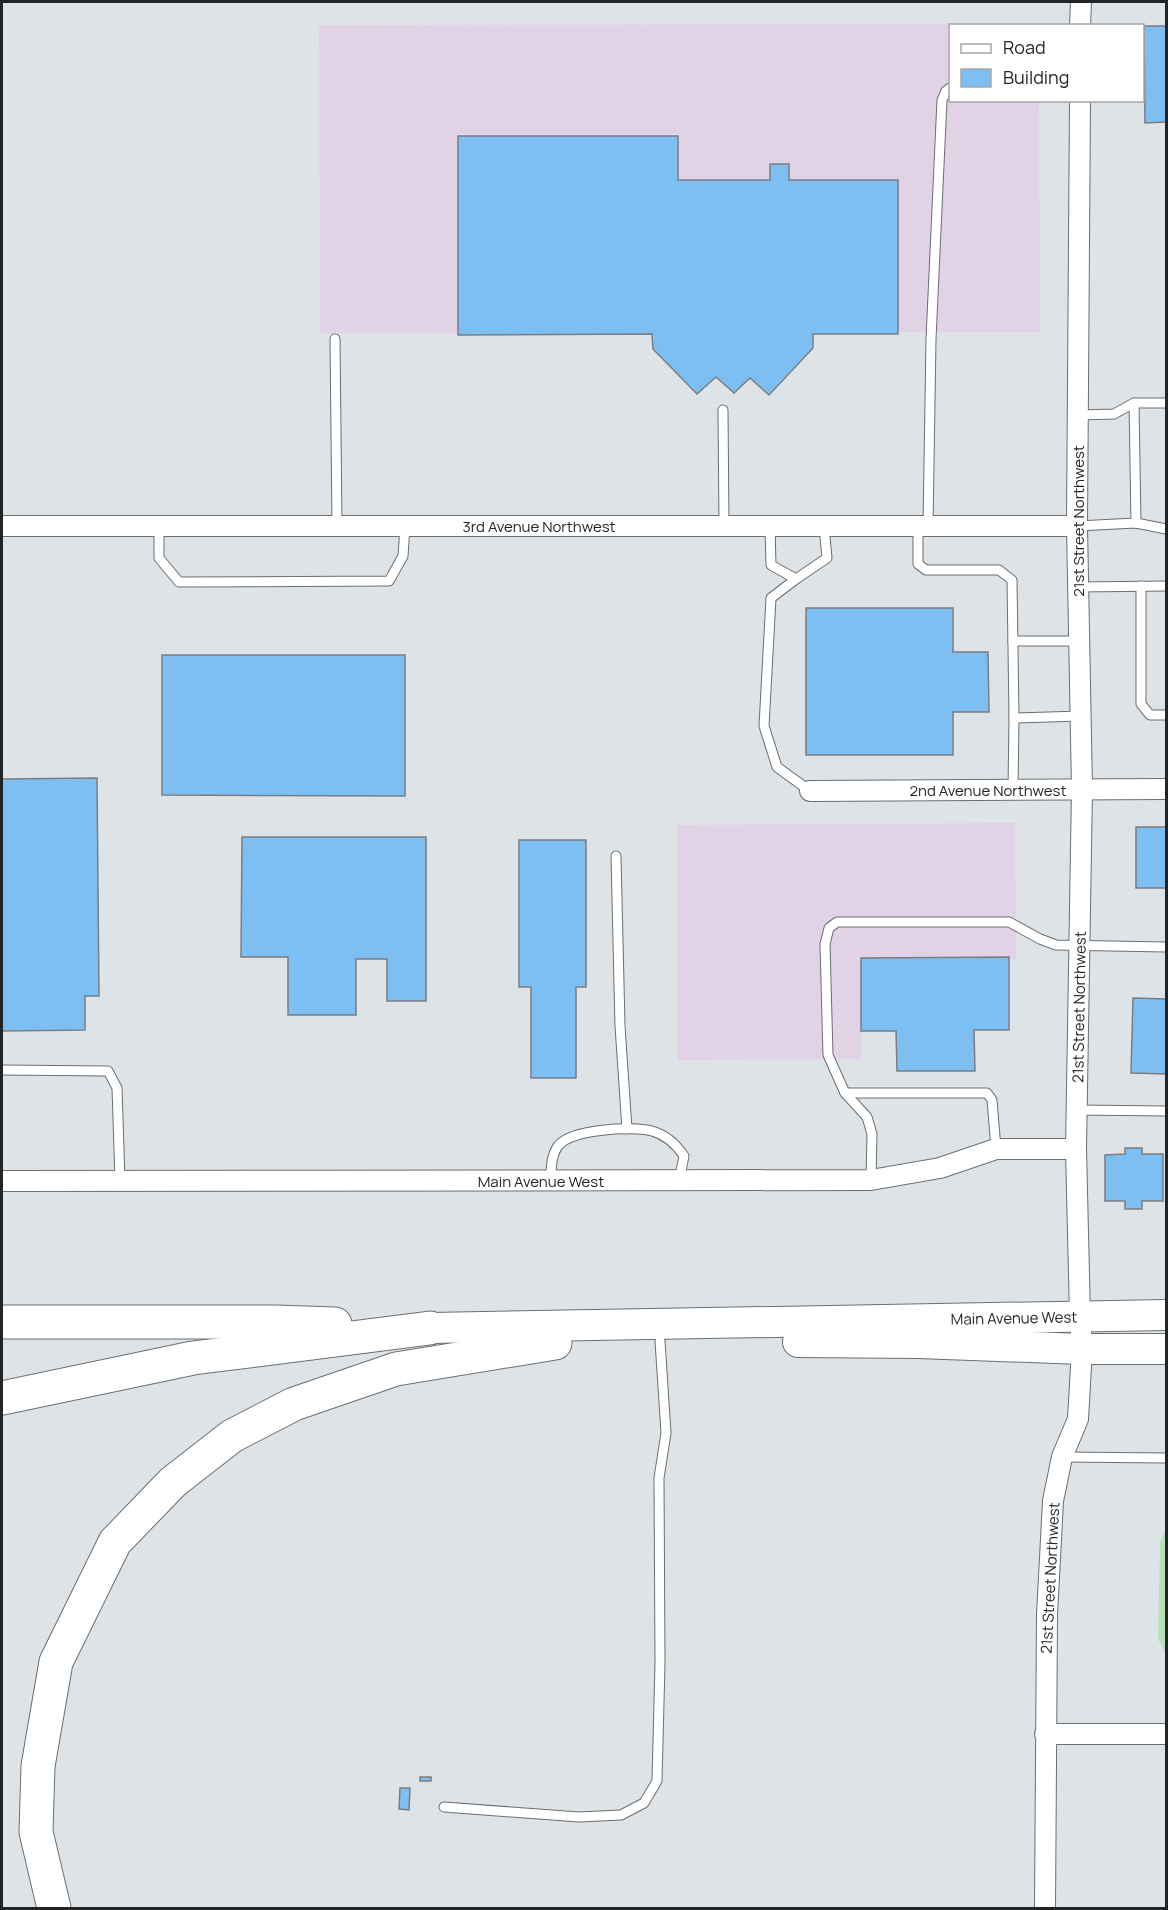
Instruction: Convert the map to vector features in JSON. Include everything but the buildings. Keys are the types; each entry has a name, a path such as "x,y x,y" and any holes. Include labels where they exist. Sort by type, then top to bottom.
{"highway":[{"path":"2,1322 276,1322 430,1328"},
{"path":"2,1398 193,1358 430,1328"},
{"path":"193,1358 555,1343"},
{"path":"54,1908 36,1832 38,1766 56,1662 115,1542 172,1482 232,1436 294,1404 396,1369 555,1343"}],"main road":[{"name":"Main Avenue West","path":"430,1328 1167,1315"},
{"name":"Main Avenue West","path":"555,1343 660,1341 918,1343 1082,1349 1167,1349"}],"street":[{"path":"1080,24 1081,2"},
{"name":"21st Street Northwest","path":"1045,1908 1047,1615 1053,1501 1062,1457 1078,1419 1082,1349 1076,1149 1082,789 1077,526 1080,102"},
{"name":"3rd Avenue Northwest","path":"2,526 1077,526"},
{"name":"2nd Avenue Northwest","path":"810,791 1167,789"},
{"name":"Main Avenue West","path":"2,1181 871,1180 940,1168 996,1149 1076,1149"},
{"path":"1045,1734 1167,1734"}],"lane":[{"path":"949,89 942,100 923,526 918,564 926,570 999,570 1012,580 1013,790"},
{"path":"335,339 337,526"},
{"path":"1078,415 1114,414 1134,403 1167,403"},
{"path":"1134,403 1136,523"},
{"path":"723,410 723,526"},
{"path":"1077,526 1136,523 1167,529"},
{"path":"159,526 159,558 179,582 390,581 403,556 405,526"},
{"path":"770,526 771,565 796,579"},
{"path":"810,791 777,767 764,726 771,598 827,558 824,526"},
{"path":"1141,586 1141,704 1150,716 1167,715"},
{"path":"1078,587 1167,586"},
{"path":"1013,641 1080,641"},
{"path":"1014,718 1081,716"},
{"path":"616,856 620,1026 627,1129"},
{"path":"871,1180 872,1134 867,1117 845,1092 828,1055 825,944 829,928 837,922 1009,922 1056,945 1167,947"},
{"path":"2,1070 108,1071 117,1088 120,1181"},
{"path":"845,1092 987,1092 992,1100 996,1149"},
{"path":"1077,1110 1167,1111"},
{"path":"551,1181 552,1159 560,1144 581,1134 610,1128 651,1131 675,1143 684,1156 679,1181"},
{"path":"444,1807 579,1817 621,1815 644,1803 657,1781 660,1663 659,1478 666,1433 660,1341"},
{"path":"1062,1457 1167,1458"}],"shaded area":[{"path":"949,24 949,102 1039,102 1040,332 320,334 319,25"},
{"path":"1015,823 1016,960 1009,957 861,958 861,1059 678,1060 677,825"}],"green space":[{"path":"1166,1530 1166,1653 1158,1639 1160,1543"}]}
